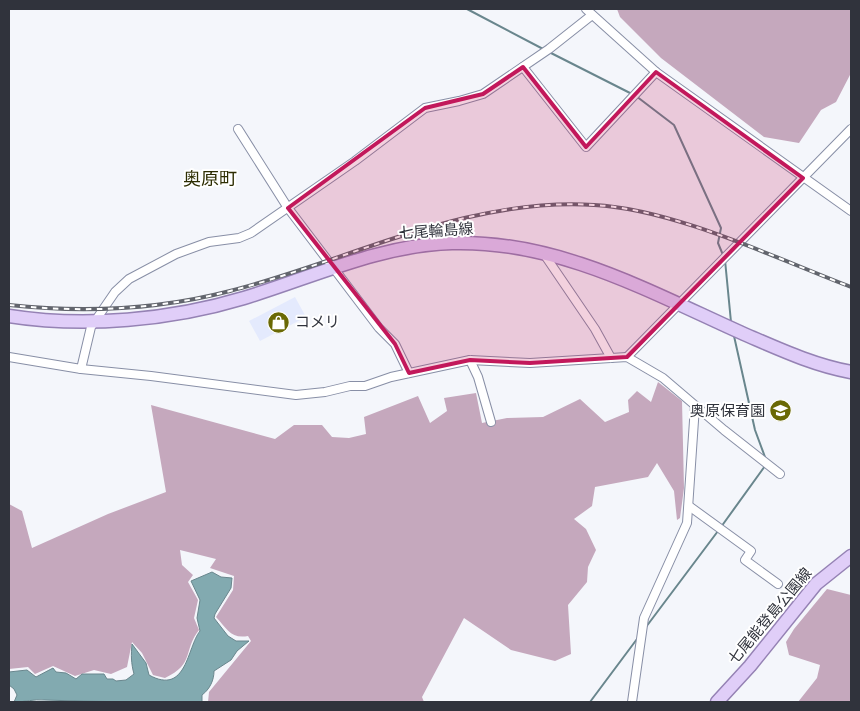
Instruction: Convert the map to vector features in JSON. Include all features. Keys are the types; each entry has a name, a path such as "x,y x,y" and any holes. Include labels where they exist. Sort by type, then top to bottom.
{"main road":[{"name":"七尾輪島線","path":"9,316 49,320 97,320 156,316 225,303 384,252 452,243 505,246 543,252 599,270 797,357 851,372"},
{"name":"七尾能登島公園線","path":"717,702 750,666 816,584 851,556"}],"street":[{"path":"81,369 91,327 115,292 147,267 209,242 239,238 251,233 425,108 483,94 546,51 589,12 656,72 851,211"},
{"path":"523,67 586,147 656,72"},
{"path":"238,129 288,208 379,328 396,344 409,373"},
{"path":"627,357 725,260 851,129"},
{"path":"543,252 595,329 611,358"},
{"path":"9,357 81,369 296,395 325,392 350,386 365,386 409,373 470,360 530,363 627,357 663,378 780,474"},
{"path":"470,360 478,377 491,422"},
{"path":"632,702 644,618 687,523 695,406"},
{"path":"689,506 751,551 744,560 778,584"}],"highlighted area":[{"path":"523,67 586,147 656,72 803,178 627,357 530,363 470,360 409,373 395,344 288,208 425,108 483,94"}],"shaded area":[{"path":"617,9 851,9 851,73 836,102 821,110 799,143 764,137 661,58 620,17"},
{"path":"295,297 306,317 260,341 249,321"},
{"path":"658,382 682,401 684,488 680,518 677,520 674,491 657,463 648,477 595,487 592,506 574,519 586,529 596,550 588,567 587,582 568,605 571,654 555,661 511,650 464,618 422,697 424,702 208,702 209,692 251,641 248,636 237,636 230,632 216,617 233,590 234,576 210,568 216,559 180,550 182,565 193,575 188,582 198,600 194,618 199,630 194,637 185,662 174,673 165,678 153,675 142,653 132,642 127,667 111,674 94,670 75,676 53,666 35,674 28,667 9,669 9,504 22,511 32,548 108,514 166,492 151,405 275,439 294,425 322,425 332,437 349,438 366,434 364,417 418,396 430,423 447,411 444,398 476,393 482,423 507,418 543,417 580,399 605,422 629,412 628,400 637,391 651,402"},
{"path":"212,572 221,577 232,578 231,588 214,618 228,636 236,641 249,641 237,651 231,660 214,671 211,684 202,695 202,702 40,700 14,702 17,695 9,685 9,672 27,670 36,677 53,668 56,672 66,673 76,679 82,674 104,674 107,679 116,681 126,680 134,674 132,644 146,663 149,675 162,680 171,679 178,675 184,667 200,631 197,618 200,600 191,581"},
{"path":"827,589 851,595 851,702 798,702 817,678 820,665 789,655 786,642 794,629"}],"waterway":[{"path":"467,9 545,50"},
{"path":"549,52 632,94"},
{"path":"636,96 674,125 721,228 718,243 723,255"},
{"path":"725,260 731,322"},
{"path":"734,336 755,430 765,457"},
{"path":"721,527 765,466"},
{"path":"646,627 718,531"},
{"path":"590,702 637,639"}],"railway":[{"path":"9,305 64,309 120,308 148,306 203,297 275,278 409,233 500,211 547,205 594,205 625,208 657,215 757,249 851,287"}],"place":[{"name":"コメリ","path":"279,322"},
{"name":"奥原保育園","path":"781,411"}],"district":[{"name":"奥原町","path":"210,179"}]}
